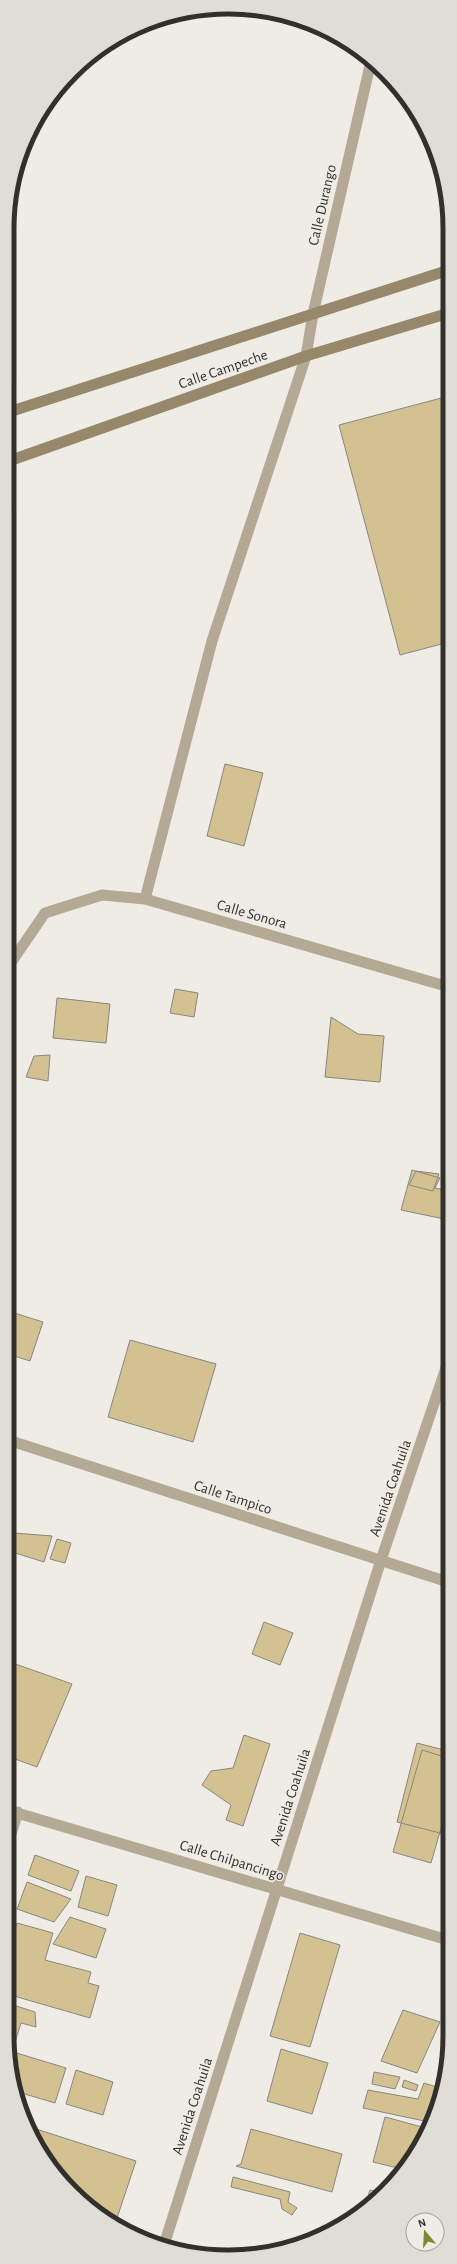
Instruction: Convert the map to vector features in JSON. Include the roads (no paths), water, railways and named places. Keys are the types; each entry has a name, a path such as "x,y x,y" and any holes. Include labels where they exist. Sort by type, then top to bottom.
{"main road":[{"name":"Calle Campeche","path":"14,410 443,272"},
{"name":"Calle Campeche","path":"14,459 306,356 443,315"}],"street":[{"name":"Calle Durango","path":"145,899 212,641 306,356 313,314 369,66"},
{"name":"Calle Sonora","path":"14,958 45,913 102,895 145,899 443,985"},
{"name":"Avenida Coahuila","path":"165,2241 381,1560 443,1377"},
{"name":"Calle Tampico","path":"14,1442 443,1580"},
{"name":"Calle Chilpancingo","path":"14,1812 443,1939"}]}
